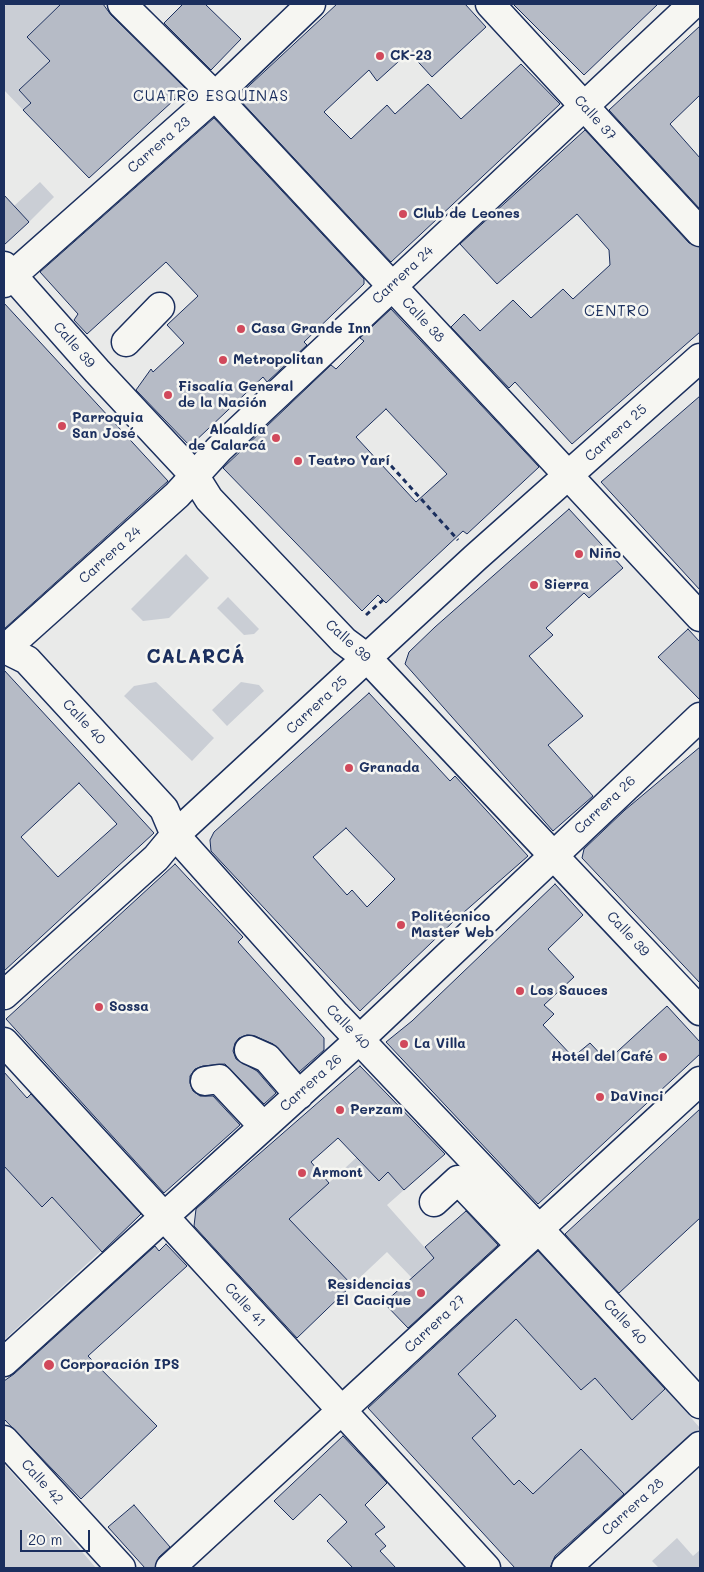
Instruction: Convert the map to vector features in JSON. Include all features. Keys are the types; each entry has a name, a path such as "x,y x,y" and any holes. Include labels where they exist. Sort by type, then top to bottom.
{"street":[{"name":"Calle 38","path":"122,4 215,96 569,474 700,617"},
{"name":"Carrera 23","path":"7,275 215,96 310,4"},
{"name":"Calle 37","path":"490,4 700,232"},
{"name":"Carrera 24","path":"4,649 176,495 194,475 391,286 693,4"},
{"name":"Calle 39","path":"7,275 112,356 209,499 344,640 367,658 552,855 577,879 700,1012"},
{"path":"112,356 160,307"},
{"name":"Carrera 25","path":"4,995 156,858 175,835 475,558 700,358"},
{"name":"Calle 40","path":"4,649 27,660 164,809 175,835 336,1015 360,1039 529,1236 700,1404"},
{"name":"Carrera 26","path":"4,1362 360,1039 552,855 700,717"},
{"name":"Calle 41","path":"4,1042 341,1412 486,1568"},
{"path":"249,1050 267,1058 298,1095"},
{"path":"204,1081 219,1079 263,1126"},
{"name":"Carrera 27","path":"170,1568 700,1080"},
{"path":"434,1202 458,1180 529,1236"},
{"name":"Calle 42","path":"4,1440 121,1568"},
{"name":"Carrera 28","path":"566,1568 700,1446"}],"path":[{"path":"385,459 475,558"},
{"path":"366,615 383,600"}],"shaded area":[{"path":"7,4 61,4 27,37 56,67 39,71 19,90 31,103 23,110 4,90 4,7"},
{"path":"40,182 54,197 29,222 14,206"},
{"path":"186,554 209,578 169,618 143,621 131,609"},
{"path":"228,597 259,629 254,634 244,635 217,608"},
{"path":"156,682 214,738 192,761 124,696 134,686"},
{"path":"241,682 259,685 264,691 227,726 212,710"},
{"path":"357,1157 379,1181 388,1172 404,1190 387,1205 434,1258 412,1278 387,1252 352,1285 309,1239 283,1225"},
{"path":"4,1166 41,1206 52,1197 101,1251 4,1340"},
{"path":"516,1318 581,1390 621,1355 633,1419 666,1389 700,1428 626,1497 581,1449 549,1479 540,1502 519,1480 513,1485 471,1439 496,1416 458,1374"},
{"path":"4,1464 53,1518 96,1568 4,1568"},
{"path":"677,1538 693,1556 700,1550 700,1568 659,1568 652,1561"}],"building":[{"path":"61,4 103,4 111,15 186,89 89,178 23,110 31,103 19,90 50,61 27,37"},
{"path":"183,4 205,4 241,39 211,70 164,23"},
{"path":"337,4 465,4 486,27 432,77 409,52 377,81 369,70 324,112 351,139 387,105 395,114 428,84 461,119 521,64 560,104 391,262 237,97"},
{"path":"513,4 658,4 584,75"},
{"path":"700,26 700,95 670,124 700,158 700,209 609,110"},
{"path":"214,118 364,279 364,284 304,342 307,345 267,382 263,377 190,446 136,390 151,369 153,372 184,343 167,325 198,296 166,262 87,334 74,320 78,314 40,272"},
{"path":"585,130 689,243 700,247 700,332 572,444 515,382 509,388 451,327 464,314 480,331 513,300 531,318 563,289 573,299 610,265 609,250 577,214 497,284 460,244"},
{"path":"4,195 29,222 4,245"},
{"name":"Parroquia San José","path":"4,303 168,481 4,629"},
{"path":"391,309 539,467 467,534 463,531 386,603 378,595 362,611 223,468 331,365 336,369 364,341 360,338","holes":["386,409 447,474 416,502 356,437"]},
{"path":"700,396 700,590 601,482"},
{"path":"569,509 623,568 589,598 584,593 546,628 553,635 529,656 583,716 548,745 593,796 553,831 405,664 409,652 435,627"},
{"path":"688,629 700,642 700,700 658,657"},
{"path":"4,670 154,833 4,971","holes":["79,783 117,824 58,877 21,837"]},
{"path":"369,693 450,781 455,776 528,856 455,920 360,1011 211,851 210,840 214,832","holes":["346,828 395,879 367,907 352,890 347,895 313,857"]},
{"path":"700,747 700,983 582,858 584,849 625,810"},
{"path":"175,864 243,937 238,942 324,1038 324,1050 299,1072 273,1044 255,1036 247,1035 239,1038 235,1043 233,1051 236,1059 257,1071 276,1093 264,1104 225,1064 203,1066 195,1069 190,1076 193,1091 200,1096 213,1096 240,1125 164,1193 6,1019"},
{"path":"555,884 583,915 548,949 574,977 544,1005 554,1014 543,1025 573,1057 590,1043 607,1061 667,1006 700,1042 700,1054 538,1204 386,1042 412,1021"},
{"path":"360,1066 445,1154 404,1190 388,1172 379,1181 338,1138 311,1162 329,1183 289,1219 352,1285 297,1338 194,1226 196,1209"},
{"path":"4,1072 27,1098 31,1094 141,1214 102,1252 52,1197 42,1207 4,1166"},
{"path":"700,1109 700,1218 619,1293 565,1234"},
{"path":"466,1211 498,1245 408,1328 384,1303 434,1258 425,1247"},
{"path":"166,1244 187,1266 88,1356 157,1426 81,1499 4,1419 4,1381 155,1246 159,1251"},
{"path":"538,1251 665,1389 632,1420 595,1378 581,1390 516,1319 458,1374 496,1416 472,1438 514,1485 519,1480 533,1494 581,1449 624,1494 555,1556 550,1568 515,1568 368,1408"},
{"path":"343,1436 387,1483 365,1505 385,1527 375,1534 386,1546 380,1551 396,1568 353,1568 327,1541 347,1522 320,1494 293,1520 274,1501"},
{"path":"134,1505 170,1547 159,1557 155,1568 145,1568 108,1527"}],"place":[{"name":"CK-23","path":"380,56"},
{"name":"Club de Leones","path":"403,214"},
{"name":"Casa Grande Inn","path":"241,329"},
{"name":"Metropolitan","path":"223,360"},
{"name":"Fiscalía General de la Nación","path":"168,395"},
{"name":"Parroquia San José","path":"62,426"},
{"name":"Alcaldía de Calarcá","path":"276,438"},
{"name":"Teatro Yarí","path":"298,461"},
{"name":"Niño","path":"579,554"},
{"name":"Sierra","path":"534,585"},
{"name":"Granada","path":"349,768"},
{"name":"Politécnico Master Web","path":"401,925"},
{"name":"Los Sauces","path":"520,991"},
{"name":"Sossa","path":"99,1007"},
{"name":"La Villa","path":"404,1044"},
{"name":"Hotel del Café","path":"663,1057"},
{"name":"DaVinci","path":"600,1097"},
{"name":"Perzam","path":"340,1110"},
{"name":"Armont","path":"302,1173"},
{"name":"Residencias El Cacique","path":"421,1293"},
{"name":"Corporación IPS","path":"49,1365"}],"district":[{"name":"CUATRO ESQUINAS","path":"211,96"},
{"name":"CENTRO","path":"617,311"},
{"name":"CALARCÁ","path":"196,657"}]}
